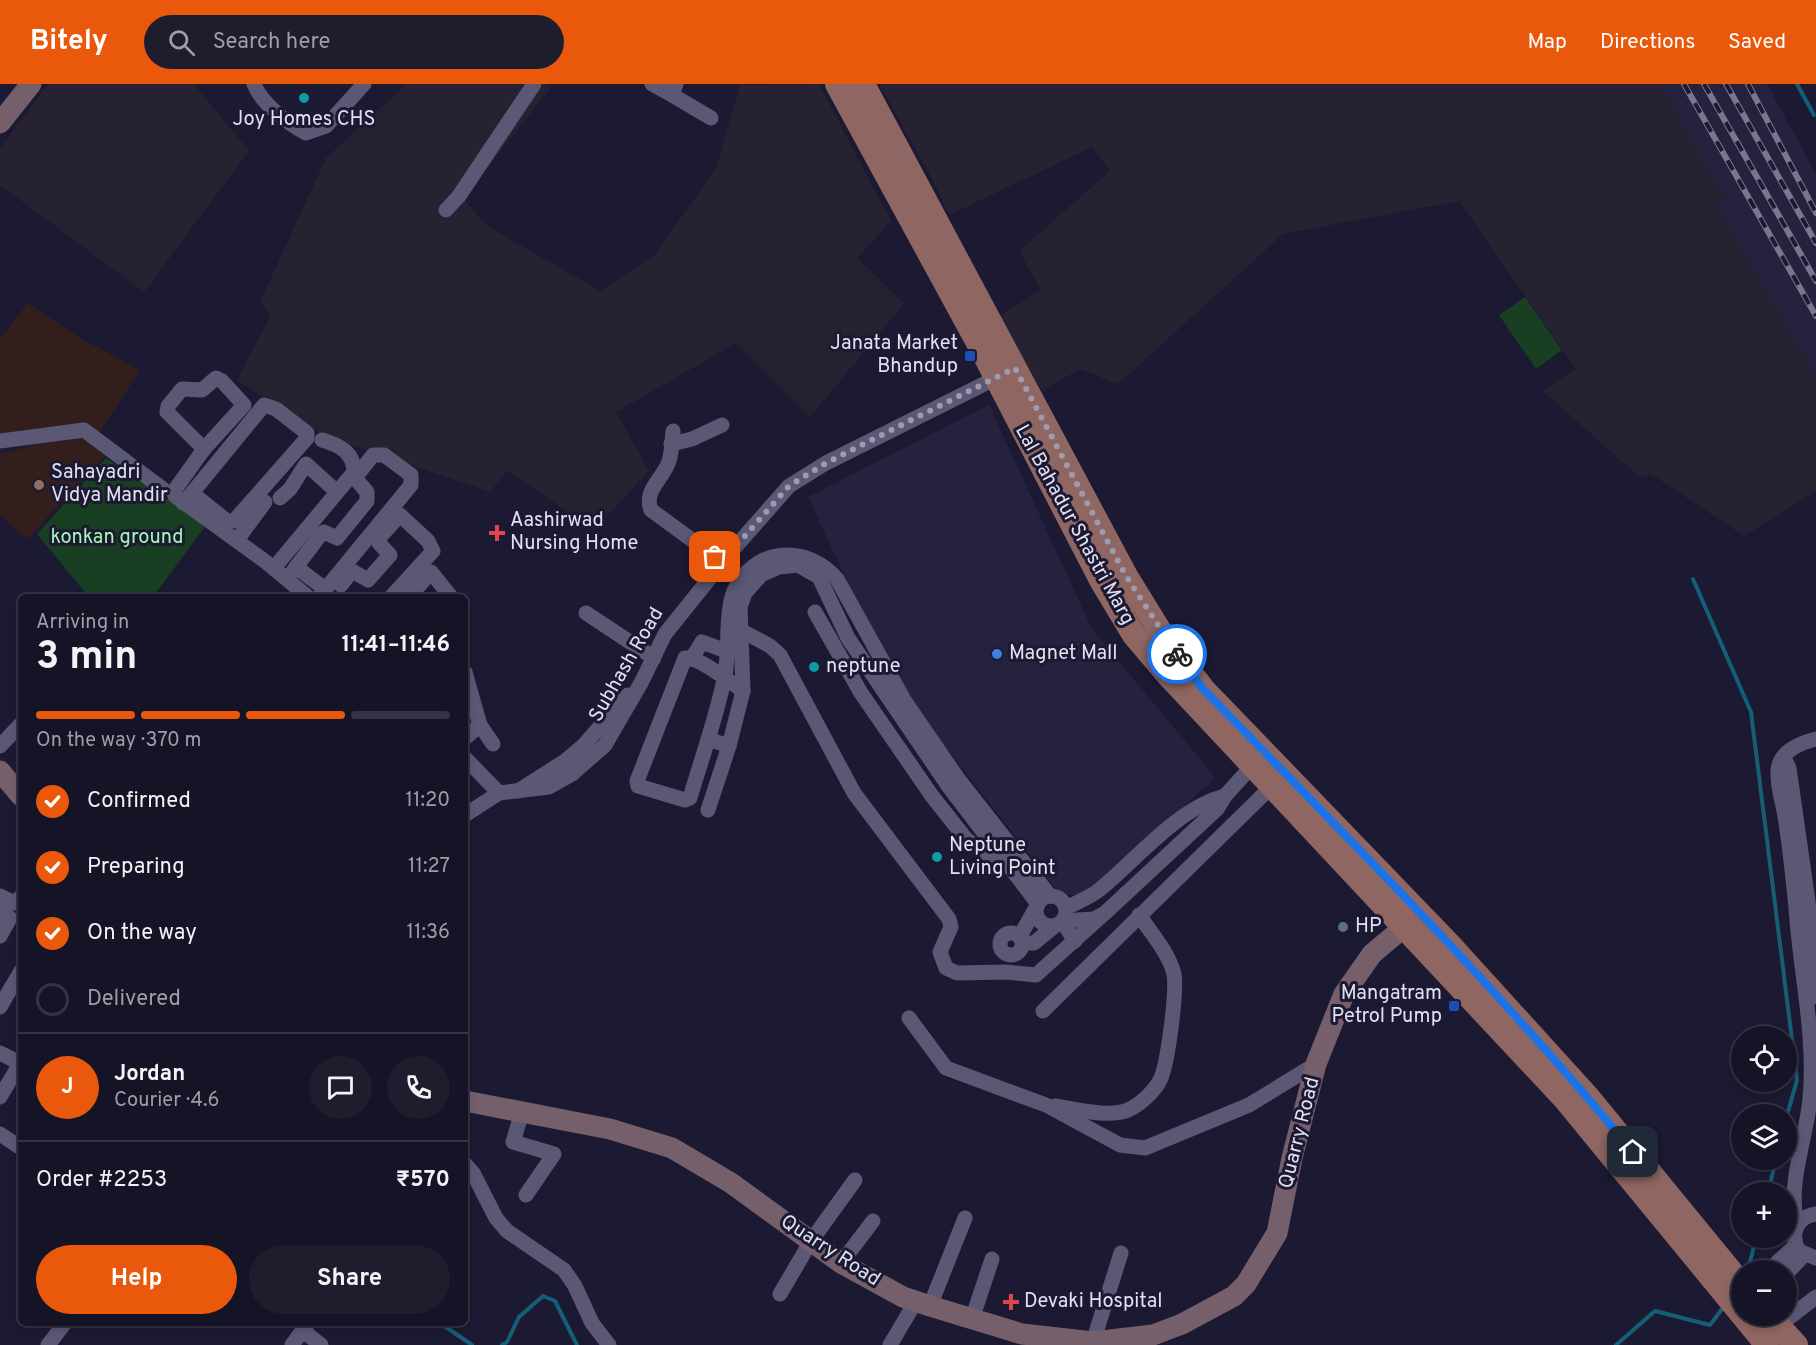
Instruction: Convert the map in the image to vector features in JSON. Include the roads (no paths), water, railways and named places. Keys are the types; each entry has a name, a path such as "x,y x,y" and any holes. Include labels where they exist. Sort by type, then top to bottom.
{"main road":[{"path":"0,123 31,84"},
{"name":"Lal Bahadur Shastri Marg","path":"837,84 1005,373 1163,636 1203,689 1412,920"},
{"name":"Lal Bahadur Shastri Marg","path":"863,84 1005,373 1080,543 1134,635 1168,675 1272,786 1412,920 1588,1098 1731,1292"},
{"path":"0,771 18,792"},
{"name":"Quarry Road","path":"468,1102 610,1129 672,1148 731,1183 841,1263 923,1304 1022,1334 1093,1342 1153,1340 1234,1296 1246,1284 1277,1233 1292,1158 1316,1064 1344,994 1372,954 1412,920"},
{"name":"Lal Bahadur Shastri Marg","path":"1771,1329 1796,1345"}],"street":[{"path":"254,84 258,92 292,126 306,132 326,126 364,84"},
{"path":"446,210 459,196 534,84"},
{"path":"652,84 674,89 711,118"},
{"name":"Subhash Road","path":"499,793 516,793 549,787 585,763 605,745 642,683 665,634 722,562 789,486 826,463 1005,373"},
{"path":"188,498 264,405 276,409 307,433 307,438 234,521 227,521 188,498 175,496 174,491 204,449 244,405 222,381 216,378 202,390 182,389 168,406 167,412 204,449"},
{"path":"722,425 692,439 672,438 669,462 651,491 648,502 651,510 722,562"},
{"path":"0,441 84,430 163,489"},
{"path":"274,568 354,471 354,462 343,447 322,440"},
{"path":"292,573 321,534 324,532 337,538 367,501 367,492 355,478 373,455 384,454 411,475 411,485 325,594"},
{"path":"237,540 272,500 291,489 306,465 337,492"},
{"path":"188,498 274,568 292,573 325,594"},
{"path":"325,594 352,571 368,580 372,577 390,555 379,543 379,538 400,514 428,541 433,551 394,594"},
{"path":"708,810 729,746 743,691 731,603 737,584 763,559 787,554 814,559 827,567 843,590 900,703"},
{"path":"743,691 725,678 692,658 685,658 637,782 639,786 685,800 690,798 725,678 729,652 745,593 761,574 779,567 798,565 819,577 848,638 900,703 1005,862 1044,900 1063,902 1062,918 1075,941"},
{"path":"412,594 431,572 449,594"},
{"path":"292,573 307,594"},
{"path":"829,599 843,590"},
{"path":"815,612 833,647 932,796 966,839 987,855 1005,862"},
{"path":"586,613 654,658"},
{"path":"735,627 780,655 854,793 949,919 951,927 940,952 946,968 957,973 1006,972 1036,975 1217,809 1225,796 1253,765"},
{"path":"833,647 848,638"},
{"path":"692,658 702,642 729,652"},
{"path":"468,683 480,725 493,744"},
{"path":"877,715 900,703"},
{"path":"468,735 480,725"},
{"path":"0,747 18,727"},
{"path":"708,739 729,746"},
{"path":"1816,739 1795,745 1777,770 1800,887 1816,997"},
{"path":"468,761 499,793 468,812"},
{"path":"932,796 954,784"},
{"path":"954,784 1044,900"},
{"path":"1043,1011 1272,786"},
{"path":"1021,939 1034,943 1182,818 1208,800 1225,796"},
{"path":"1800,887 1799,953 1808,1017 1810,1098 1797,1170 1794,1211 1805,1220"},
{"path":"0,896 14,903 18,900"},
{"path":"1044,900 1036,911 1043,924 1062,918 1094,919 1105,913"},
{"path":"998,953 1016,955 1021,950 1021,939 1044,900"},
{"path":"0,909 10,918 0,936"},
{"path":"1046,1105 1105,1112 1128,1110 1146,1098 1160,1080 1168,1050 1174,976 1169,960 1139,915"},
{"path":"0,1007 18,976"},
{"path":"909,1018 946,1068 1046,1105 1120,1145 1145,1148 1249,1105 1316,1064"},
{"path":"0,1053 18,1062"},
{"path":"0,1097 18,1068"},
{"path":"522,1112 513,1142 554,1154 526,1195"},
{"path":"1790,1260 1805,1253 1794,1231 1805,1220 1809,1156 1816,1124"},
{"path":"0,1134 18,1146"},
{"path":"468,1167 496,1218 507,1230 564,1270 575,1286 592,1323 609,1345"},
{"path":"780,1294 810,1241 855,1180"},
{"path":"890,1345 923,1304 965,1218"},
{"path":"841,1263 873,1221"},
{"path":"1093,1342 1121,1253"},
{"path":"972,1319 992,1259"},
{"path":"1771,1329 1816,1298"},
{"path":"48,1345 64,1326"},
{"path":"292,1345 305,1327 321,1345"}],"waterway":[{"path":"1797,84 1814,115"},
{"path":"1693,579 1751,712 1797,1080 1790,1104"},
{"path":"1770,1182 1774,1170"},
{"path":"1750,1260 1754,1248"},
{"path":"502,1345 507,1342 519,1317 543,1296 555,1301 577,1345"},
{"path":"1616,1345 1655,1311 1710,1325 1725,1305"},
{"path":"444,1326 472,1345"}],"railway":[{"path":"1684,84 1816,316"},
{"path":"1704,84 1816,281"},
{"path":"1726,84 1816,243"},
{"path":"1748,84 1816,213"}],"place":[{"name":"Joy Homes CHS","path":"304,98"},
{"name":"Janata Market Bhandup","path":"970,356"},
{"name":"Sahayadri Vidya Mandir","path":"39,485"},
{"name":"Aashirwad Nursing Home","path":"497,533"},
{"name":"Magnet Mall","path":"997,654"},
{"name":"neptune","path":"814,667"},
{"name":"Neptune Living Point","path":"937,857"},
{"name":"HP","path":"1343,927"},
{"name":"Mangatram Petrol Pump","path":"1454,1006"},
{"name":"Devaki Hospital","path":"1011,1302"}],"park label":[{"name":"konkan ground","path":"117,538"}]}
